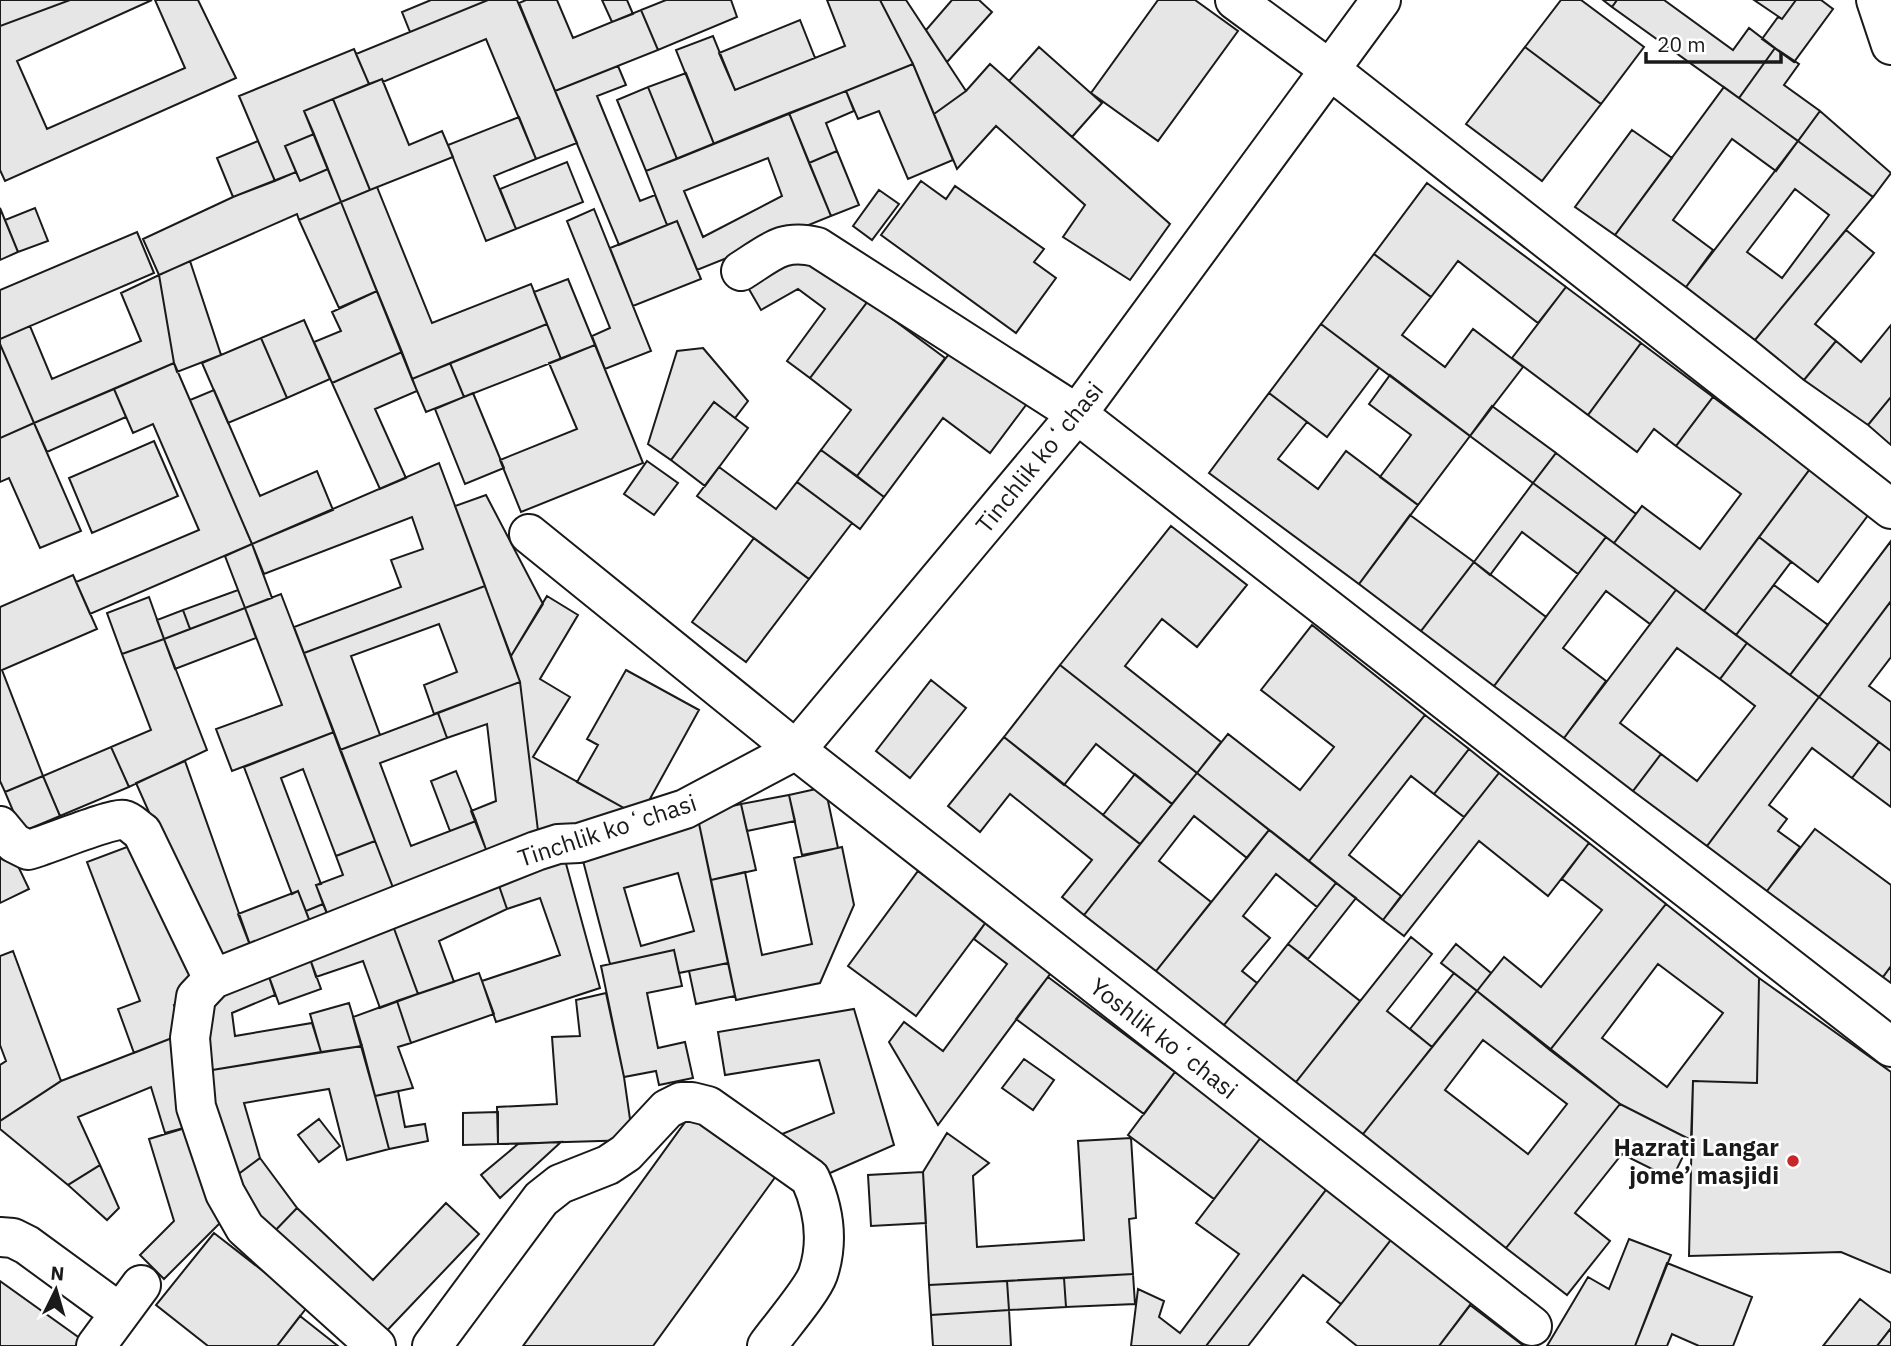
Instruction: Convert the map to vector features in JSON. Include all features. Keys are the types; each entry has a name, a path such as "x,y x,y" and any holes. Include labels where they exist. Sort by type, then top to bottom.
{"street":[{"path":"1235,0 1329,69 1891,509"},
{"name":"Tinchlik koʻchasi","path":"213,979 536,851 558,844 579,843 685,809 796,750 1077,414 1381,0"},
{"path":"1875,0 1891,45"},
{"path":"741,271 785,244 803,243 817,247 1077,414 1891,1047"},
{"name":"Yoshlik koʻchasi","path":"529,534 796,750 1532,1326"},
{"path":"0,826 14,843 28,850 55,843 110,820 123,819 142,832 213,979 196,998 190,1038 197,1107 225,1193 245,1228 376,1346"},
{"path":"432,1346 541,1199 560,1184 608,1165 626,1153 667,1110 681,1102 692,1102 708,1105 810,1178 818,1195 824,1220 825,1244 817,1276 767,1346"},
{"path":"0,1237 13,1238 130,1299 96,1346"}],"building":[{"path":"0,0 70,0 0,26"},
{"path":"70,0 152,0 17,61 47,129 185,68 155,0 198,0 236,78 5,181 0,170 0,26"},
{"path":"431,0 488,0 410,32 402,12"},
{"path":"488,0 517,0 577,143 536,159 486,39 383,82 382,79 369,84 356,54"},
{"path":"526,0 557,0 573,38 641,10 658,50 555,91 519,3"},
{"path":"602,0 627,0 633,14 612,22"},
{"path":"666,0 731,0 737,17 658,50 641,10"},
{"path":"827,0 880,0 913,64 714,144 676,50 713,36 735,90 845,46"},
{"path":"880,0 906,0 966,91 934,114 913,64"},
{"path":"952,0 979,0 992,12 947,62 926,30"},
{"path":"1158,0 1195,0 1238,31 1158,141 1091,93"},
{"path":"1561,0 1581,0 1644,47 1601,104 1525,47"},
{"path":"1603,0 1617,0 1612,7"},
{"path":"1617,0 1664,0 1733,50 1749,28 1775,48 1739,98 1612,7"},
{"path":"1754,0 1796,0 1782,19"},
{"path":"1796,0 1821,0 1833,9 1794,62 1762,39 1778,17 1782,19"},
{"path":"800,20 815,58 735,90 719,53"},
{"path":"1039,47 1102,103 1072,137 1009,81"},
{"path":"1525,47 1601,104 1542,181 1466,124"},
{"path":"1775,48 1799,64 1784,85 1820,111 1798,141 1739,98"},
{"path":"354,49 369,84 304,111 314,134 285,146 296,172 275,181 239,96"},
{"path":"913,64 953,160 908,179 879,111 858,119 846,91"},
{"path":"990,64 1170,224 1130,280 1063,237 1085,205 996,126 957,169 934,114 966,91"},
{"path":"618,66 626,85 597,96 640,201 655,195 667,225 619,245 555,91"},
{"path":"686,73 714,144 677,159 648,87"},
{"path":"382,79 409,145 442,131 453,157 370,190 333,99"},
{"path":"648,87 677,159 646,171 617,100"},
{"path":"1724,87 1798,141 1776,171 1732,139 1673,220 1713,250 1686,287 1615,235"},
{"path":"846,91 854,111 826,123 837,151 809,163 789,113"},
{"path":"333,99 370,190 341,202 304,111"},
{"path":"1820,111 1891,173 1873,197 1798,141"},
{"path":"789,113 831,216 697,270 677,221 667,225 646,171","holes":["768,158 782,196 703,237 684,191"]},
{"path":"519,117 536,159 494,176 516,229 486,241 448,145"},
{"path":"1632,130 1672,158 1615,235 1575,207"},
{"path":"314,134 328,169 300,181 285,146"},
{"path":"258,141 275,181 233,197 217,158"},
{"path":"1798,141 1873,197 1755,340 1686,287","holes":["1795,189 1829,215 1782,278 1747,252"]},
{"path":"837,151 859,205 831,216 809,163"},
{"path":"567,162 583,202 516,229 500,189"},
{"path":"328,169 341,202 299,220 297,214 159,275 143,239 233,197 296,172 300,181"},
{"path":"921,181 946,199 955,186 1044,249 1034,262 1056,278 1016,333 881,235"},
{"path":"1427,183 1566,287 1538,323 1458,261 1431,297 1374,254"},
{"path":"377,187 432,323 531,284 547,324 412,379 341,202"},
{"path":"879,190 899,204 872,240 853,226"},
{"path":"341,202 377,291 339,308 299,220"},
{"path":"0,208 18,252 0,260"},
{"path":"35,208 48,241 18,252 5,220"},
{"path":"594,209 651,351 605,369 592,336 610,328 567,221"},
{"path":"677,221 701,279 633,306 610,248"},
{"path":"1846,230 1874,253 1815,324 1836,341 1804,380 1755,340"},
{"path":"137,232 154,273 0,339 0,290"},
{"path":"797,248 868,301 810,378 787,361 825,309 798,289 761,310 746,284"},
{"path":"1374,254 1431,297 1402,335 1445,367 1473,329 1523,367 1470,436 1321,324"},
{"path":"190,261 221,355 177,372 159,275"},
{"path":"159,275 174,363 34,423 0,339 30,326 52,379 141,341 121,293"},
{"path":"568,279 595,345 561,359 534,292"},
{"path":"1566,287 1641,343 1588,415 1512,358"},
{"path":"377,291 402,352 332,383 314,342 341,331 332,312"},
{"path":"868,301 945,358 857,476 821,450 851,410 810,378"},
{"path":"304,320 330,379 287,398 261,338"},
{"path":"547,324 561,359 464,397 450,363"},
{"path":"1321,324 1379,368 1327,437 1269,393"},
{"path":"1891,325 1891,397 1868,425 1804,380 1836,341 1861,362"},
{"path":"261,338 287,398 228,423 202,363"},
{"path":"1641,343 1713,397 1676,446 1654,429 1637,452 1588,415"},
{"path":"0,344 34,423 0,438"},
{"path":"595,345 643,463 521,512 500,460 577,429 549,363"},
{"path":"955,346 1029,401 990,453 943,418 884,497 857,476"},
{"path":"703,348 748,401 735,418 714,402 671,460 648,444 677,351"},
{"path":"402,352 417,391 375,409 406,478 380,489 332,383"},
{"path":"174,363 252,544 90,614 76,582 199,530 153,424 133,433 114,389"},
{"path":"450,363 464,397 426,412 412,379"},
{"path":"1390,375 1470,436 1418,505 1380,477 1411,435 1369,404"},
{"path":"114,389 126,417 47,452 34,423"},
{"path":"214,390 260,496 317,471 333,510 252,544 190,400"},
{"path":"473,393 504,468 465,484 435,409"},
{"path":"1269,393 1307,422 1278,459 1318,489 1346,451 1418,505 1359,584 1209,473"},
{"path":"1713,397 1810,469 1704,611 1614,543 1642,506 1700,549 1741,494 1676,446"},
{"path":"1891,397 1891,445 1868,425"},
{"path":"714,402 748,428 705,486 671,460"},
{"path":"1492,406 1556,453 1533,483 1470,436"},
{"path":"34,423 81,531 40,548 9,478 0,482 0,438"},
{"path":"154,441 178,496 92,533 69,478"},
{"path":"821,450 884,497 860,529 797,482"},
{"path":"1556,453 1636,514 1614,543 1533,483"},
{"path":"647,461 678,483 654,515 624,494"},
{"path":"439,463 485,586 304,653 294,627 401,587 391,560 423,549 412,517 264,574 252,544"},
{"path":"719,467 776,509 797,482 852,523 809,579 697,496"},
{"path":"1810,469 1869,514 1818,582 1759,537"},
{"path":"1533,483 1606,537 1578,574 1522,532 1490,575 1474,562"},
{"path":"486,495 543,604 511,656 455,506"},
{"path":"1410,515 1474,562 1421,631 1359,584"},
{"path":"1171,526 1247,585 1197,647 1162,619 1125,666 1221,742 1197,773 1060,665"},
{"path":"1606,537 1676,590 1650,624 1606,591 1563,648 1606,681 1564,738 1494,686"},
{"path":"1759,537 1791,562 1736,635 1704,611"},
{"path":"754,538 809,579 746,662 692,622"},
{"path":"1891,541 1891,601 1819,697 1790,675"},
{"path":"252,544 272,598 245,608 225,556"},
{"path":"1474,562 1546,617 1494,686 1421,631"},
{"path":"73,575 97,629 2,670 43,776 5,792 0,781 0,607"},
{"path":"1774,585 1828,625 1790,675 1736,635"},
{"path":"485,586 520,682 434,714 424,685 457,672 439,624 351,656 380,735 340,750 304,653"},
{"path":"238,590 245,608 190,629 183,610"},
{"path":"1676,590 1747,643 1720,679 1677,648 1620,723 1661,754 1633,791 1564,738"},
{"path":"281,594 334,732 232,771 216,729 282,705 245,608"},
{"path":"547,596 578,615 540,679 570,697 533,757 640,817 539,839 520,682 511,656"},
{"path":"149,597 164,639 122,654 107,613"},
{"path":"1891,601 1891,657 1869,686 1891,702 1891,751 1819,697"},
{"path":"245,608 256,638 175,669 164,639"},
{"path":"183,610 190,629 164,639 157,620"},
{"path":"1312,625 1425,715 1309,861 1197,773 1228,734 1300,790 1334,747 1261,690"},
{"path":"164,639 207,750 129,787 111,747 151,730 122,654"},
{"path":"1747,643 1819,697 1707,846 1633,791 1661,754 1697,781 1755,706 1720,679"},
{"path":"1060,665 1197,773 1172,804 1096,744 1064,785 1004,737"},
{"path":"626,670 699,710 640,817 577,782 598,745 587,739"},
{"path":"931,680 966,708 910,778 876,751"},
{"path":"520,682 539,839 489,857 471,811 496,801 487,724 447,738 438,713"},
{"path":"1819,697 1879,742 1852,778 1812,748 1769,805 1787,819 1778,831 1800,847 1767,891 1707,846"},
{"path":"438,713 447,738 380,763 411,846 476,821 491,864 397,898 340,750"},
{"path":"1425,715 1469,749 1434,794 1411,776 1349,855 1401,896 1383,920 1309,861"},
{"path":"334,732 375,841 336,856 303,769 281,778 321,884 316,885 323,904 306,911 298,891 292,894 244,767"},
{"path":"1004,737 1140,844 1084,915 1062,897 1092,860 1010,794 980,832 948,806"},
{"path":"1879,742 1891,751 1891,807 1852,778"},
{"path":"111,747 129,787 60,816 43,776"},
{"path":"1469,749 1499,773 1464,817 1434,794"},
{"path":"185,761 253,953 217,965 136,783"},
{"path":"456,771 476,821 450,831 431,781"},
{"path":"1197,773 1269,830 1247,858 1194,816 1159,861 1211,902 1156,971 1084,915"},
{"path":"1499,773 1589,843 1548,896 1479,841 1404,936 1383,920"},
{"path":"1135,774 1172,804 1140,844 1103,815"},
{"path":"43,776 60,816 22,832 5,792"},
{"path":"825,787 838,848 802,855 789,795"},
{"path":"789,795 795,821 747,831 741,804"},
{"path":"741,804 756,870 711,880 697,814"},
{"path":"697,814 728,963 679,973 674,950 610,964 581,853","holes":["678,873 694,931 641,946 624,888"]},
{"path":"1815,829 1891,885 1891,966 1883,977 1767,891"},
{"path":"1269,830 1336,883 1317,907 1276,874 1243,916 1270,938 1242,971 1257,983 1224,1025 1156,971"},
{"path":"143,841 196,976 185,980 192,998 174,1005 185,1033 134,1053 118,1009 140,1001 87,862"},
{"path":"375,841 397,898 331,923 316,885 343,875 336,856"},
{"path":"7,843 29,889 0,903 0,846"},
{"path":"1589,843 1666,904 1550,1050 1477,991 1504,957 1541,987 1602,910 1562,879"},
{"path":"842,847 854,905 820,983 736,1000 711,880 745,872 762,955 812,944 794,858"},
{"path":"562,849 600,988 496,1022 482,981 560,955 540,898 507,909 495,874"},
{"path":"918,871 986,922 916,1016 848,966"},
{"path":"495,874 507,909 439,941 454,982 418,994 392,923"},
{"path":"1336,883 1356,898 1308,959 1288,944"},
{"path":"298,891 313,930 253,953 238,914"},
{"path":"323,904 331,923 313,930 306,911"},
{"path":"1666,904 1759,978 1757,1083 1693,1081 1691,1140 1620,1104 1550,1050","holes":["1658,964 1723,1013 1667,1087 1602,1038"]},
{"path":"986,922 1059,962 938,1125 889,1042 904,1022 943,1051 1007,964 974,939"},
{"path":"392,923 418,994 380,1008 363,961 316,977 306,947"},
{"path":"1411,937 1432,954 1387,1011 1432,1047 1363,1134 1296,1082"},
{"path":"1288,944 1360,1001 1296,1082 1224,1025"},
{"path":"1456,944 1491,973 1477,991 1441,963"},
{"path":"674,950 682,986 647,993 658,1048 685,1042 693,1078 659,1085 656,1071 624,1077 601,966"},
{"path":"13,951 61,1081 0,1121 0,1065 6,1061 0,1045 0,956"},
{"path":"309,956 321,989 279,1004 267,971"},
{"path":"728,963 735,996 696,1004 689,971"},
{"path":"1891,966 1891,983 1883,977"},
{"path":"267,971 275,995 232,1013 235,1036 312,1023 321,1052 200,1072 216,983"},
{"path":"479,973 494,1014 411,1043 397,1001"},
{"path":"1454,973 1477,991 1432,1047 1410,1029"},
{"path":"1048,977 1175,1072 1144,1114 1016,1019"},
{"path":"1759,978 1891,1072 1891,1273 1841,1252 1689,1256 1693,1081 1757,1083"},
{"path":"1477,991 1620,1104 1506,1248 1363,1134","holes":["1483,1040 1567,1104 1528,1154 1445,1090"]},
{"path":"606,993 624,1077 633,1140 498,1144 497,1107 557,1104 552,1037 580,1036 576,1000"},
{"path":"397,1001 411,1043 398,1047 413,1088 375,1096 353,1017"},
{"path":"349,1003 362,1046 321,1052 310,1014"},
{"path":"854,1009 894,1145 830,1173 782,1134 834,1113 819,1060 725,1075 718,1032"},
{"path":"185,1033 195,1125 165,1133 151,1087 78,1117 100,1165 68,1185 0,1129 0,1121 61,1081"},
{"path":"362,1046 389,1149 347,1160 329,1089 244,1103 260,1158 229,1181 200,1072"},
{"path":"1024,1059 1054,1080 1033,1110 1002,1088"},
{"path":"1175,1072 1262,1136 1214,1199 1128,1135"},
{"path":"398,1091 405,1127 425,1124 428,1141 389,1149 375,1096"},
{"path":"1620,1104 1691,1140 1672,1179 1622,1154 1575,1213 1610,1241 1567,1295 1506,1248"},
{"path":"498,1112 498,1144 463,1145 463,1113"},
{"path":"691,1114 776,1176 653,1346 523,1346"},
{"path":"319,1119 340,1146 319,1162 298,1135"},
{"path":"195,1125 228,1215 164,1279 140,1255 174,1221 149,1139"},
{"path":"947,1133 989,1163 973,1176 977,1247 1084,1240 1078,1141 1131,1138 1136,1218 1129,1219 1133,1274 929,1285 923,1172"},
{"path":"1262,1136 1329,1186 1206,1346 1131,1346 1138,1289 1164,1301 1159,1317 1180,1333 1239,1254 1196,1223"},
{"path":"561,1142 500,1198 481,1175 518,1144"},
{"path":"260,1158 297,1208 268,1238 229,1181"},
{"path":"100,1165 119,1208 107,1220 68,1185"},
{"path":"923,1172 926,1223 871,1226 868,1175"},
{"path":"1329,1186 1394,1236 1341,1304 1303,1275 1248,1346 1206,1346"},
{"path":"446,1203 479,1234 378,1340 268,1238 297,1208 373,1280"},
{"path":"214,1233 308,1306 277,1346 208,1346 156,1305"},
{"path":"1394,1236 1475,1299 1439,1346 1357,1346 1327,1322"},
{"path":"1629,1239 1671,1255 1635,1346 1547,1346 1588,1277 1609,1289"},
{"path":"1667,1263 1752,1297 1733,1346 1699,1346 1672,1334 1667,1346 1635,1346"},
{"path":"1133,1274 1135,1304 1066,1307 1064,1278"},
{"path":"1064,1278 1066,1307 1009,1310 1007,1281"},
{"path":"0,1281 81,1339 76,1346 0,1346"},
{"path":"1007,1281 1009,1310 931,1315 929,1285"},
{"path":"1860,1299 1891,1323 1891,1328 1877,1346 1823,1346"},
{"path":"1470,1305 1524,1346 1439,1346"},
{"path":"1009,1310 1011,1346 933,1346 931,1315"},
{"path":"300,1316 338,1346 277,1346"},
{"path":"1891,1328 1891,1346 1877,1346"}],"place":[{"name":"Hazrati Langar jome’ masjidi","path":"1793,1161"}]}
